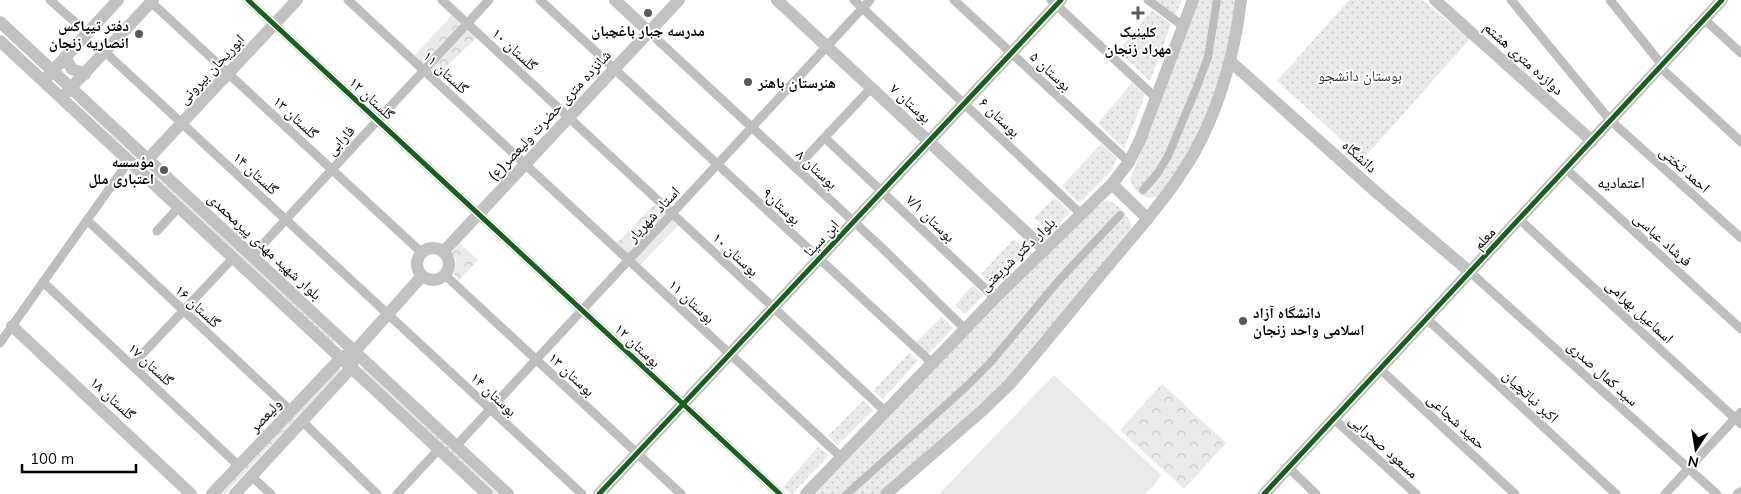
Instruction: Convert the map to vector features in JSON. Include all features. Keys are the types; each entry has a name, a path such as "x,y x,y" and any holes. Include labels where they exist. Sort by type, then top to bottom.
{"main road":[{"path":"43,81 118,0"},
{"name":"ابوریحان بیرونی","path":"148,159 297,0"},
{"path":"615,0 649,32"},
{"name":"شانزده متری حضرت ولیعصر(ع)","path":"443,252 679,0"},
{"name":"بوستان ۷","path":"778,0 1045,250"},
{"name":"بلوار دکتر شریعتی","path":"806,494 964,329 1112,184 1128,162 1140,140 1193,0"},
{"path":"886,494 983,410 1008,385 1148,219 1182,174 1220,95 1230,61 1242,0"},
{"name":"دوازده متری هشتم","path":"1435,0 1592,141"},
{"path":"62,98 152,1"},
{"name":"ابن سینا","path":"599,494 965,103 1056,2"},
{"name":"معلم","path":"1264,494 1661,66 1704,19 1716,2"},
{"name":"بلوار شهید مهدی پیرمحمدی","path":"0,22 508,494"},
{"name":"بلوار شهید مهدی پیرمحمدی","path":"2,46 62,98 487,494"},
{"path":"65,56 72,68 85,74"},
{"name":"دانشگاه","path":"1230,61 1376,192 1470,272"},
{"path":"1112,184 1148,219"},
{"path":"432,248 443,252 449,263 445,275 433,280 422,276 416,264 421,252 432,248"},
{"path":"342,357 354,352 422,276"},
{"name":"گلستان ۱۸","path":"12,326 191,494"},
{"path":"352,367 354,352"},
{"name":"ولیعصر","path":"212,494 342,357"},
{"name":"ولیعصر","path":"235,494 352,367"}],"street":[{"path":"50,0 87,34"},
{"name":"گلستان ۱۲","path":"248,0 478,214"},
{"name":"گلستان ۱۱","path":"348,0 525,164"},
{"name":"گلستان ۱۰","path":"442,0 569,118"},
{"name":"فارابی","path":"252,256 489,0"},
{"name":"بوستان۹","path":"540,0 932,362"},
{"name":"بوستان ۶","path":"854,0 1082,214"},
{"name":"استاد شهریار","path":"456,446 870,0"},
{"name":"بوستان ۵","path":"954,0 1128,162"},
{"path":"1148,0 1183,26"},
{"name":"احمد تختی","path":"1511,0 1610,120 1741,238"},
{"path":"1610,0 1661,66 1741,142"},
{"name":"گلستان ۱۳","path":"152,1 228,74 421,252"},
{"path":"1056,2 1156,98"},
{"path":"1704,19 1741,53"},
{"name":"بوستان ۸","path":"649,32 854,222 964,329"},
{"name":"گلستان ۱۴","path":"105,52 388,314"},
{"path":"796,168 871,88"},
{"name":"بوستان ۱۰","path":"569,118 885,411"},
{"name":"بوستان ۷/۱","path":"825,138 995,298"},
{"path":"0,343 129,161"},
{"name":"بوستان ۱۱","path":"525,164 841,457"},
{"name":"فرشاد عباسی","path":"1566,169 1741,329"},
{"path":"157,231 179,207"},
{"name":"بوستان ۱۲","path":"478,214 780,494"},
{"name":"اسماعیل بهرامی","path":"1519,219 1739,418"},
{"name":"گلستان ۱۶","path":"87,220 291,411"},
{"path":"132,365 234,258"},
{"name":"سید کمال صدری","path":"1470,272 1717,494"},
{"name":"بوستان ۱۳","path":"445,275 681,494"},
{"name":"گلستان ۱۷","path":"43,282 239,466"},
{"name":"بوستان ۱۴","path":"388,314 582,494"},
{"name":"اکبر نباتچیان","path":"1427,319 1616,494"},
{"name":"حمید شجاعی","path":"1380,369 1515,494"},
{"path":"1665,494 1739,418"},
{"name":"مسعود صحرایی","path":"1334,419 1416,494"},
{"path":"302,421 377,494"},
{"path":"397,494 438,449"},
{"path":"1288,468 1316,494"},
{"path":"251,476 270,494"}],"green space":[{"path":"1156,0 1182,0 1176,15"},
{"path":"1199,0 1237,0 1230,43 1218,86 1201,128 1178,170 1158,197 1144,196 1135,189 1130,180"},
{"name":"بوستان دانشجو","path":"1349,0 1423,0 1470,39 1363,159 1277,81"},
{"path":"1152,10 1171,24 1150,81 1118,51"},
{"path":"452,15 461,24 424,64 415,55"},
{"path":"468,29 477,37 437,76 430,70"},
{"path":"1132,83 1145,95 1124,149 1098,123"},
{"path":"79,102 334,341 333,343 78,104"},
{"path":"1101,144 1117,158 1111,171 1079,203 1062,186"},
{"path":"1055,197 1070,212 1051,233 1034,218"},
{"path":"1106,200 1122,210 1132,228 1010,378 879,494 812,494 1076,224"},
{"path":"654,205 665,214 627,255 616,244"},
{"path":"670,218 678,226 640,265 632,259"},
{"path":"1014,239 1029,252 994,286 981,274"},
{"path":"460,243 478,260 459,280 454,274 456,259 452,253"},
{"path":"973,285 984,295 965,314 955,305"},
{"path":"942,317 953,328 928,354 916,342"},
{"path":"909,353 918,361 883,399 873,391"},
{"path":"337,367 341,370 225,494 220,494"},
{"path":"364,367 498,494 495,494 362,369"},
{"path":"1054,375 1161,475 1154,485 1145,494 939,494"},
{"path":"1162,384 1226,443 1184,489 1120,430"},
{"path":"864,400 873,410 838,445 828,436"},
{"path":"818,447 829,455 792,494 783,487"}],"waterway":[{"path":"1143,190 1157,174 1168,156 1196,89 1208,57 1217,0"},
{"path":"847,494 990,363 1060,279 1120,215"}],"cycle path":[{"path":"248,0 780,494"},
{"path":"599,494 1061,0"},
{"path":"1264,494 1722,0"}],"place":[{"name":"مدرسه جبار باغچبان","path":"648,13"},
{"name":"کلینیک مهراد زنجان","path":"1138,13"},
{"name":"دفتر تیپاکس انصاریه زنجان","path":"139,34"},
{"name":"هنرستان باهنر","path":"748,82"},
{"name":"مؤسسه اعتباری ملل","path":"164,170"},
{"name":"دانشگاه آزاد اسلامی واحد زنجان","path":"1243,321"}],"district":[{"name":"اعتمادیه","path":"1621,182"}]}
